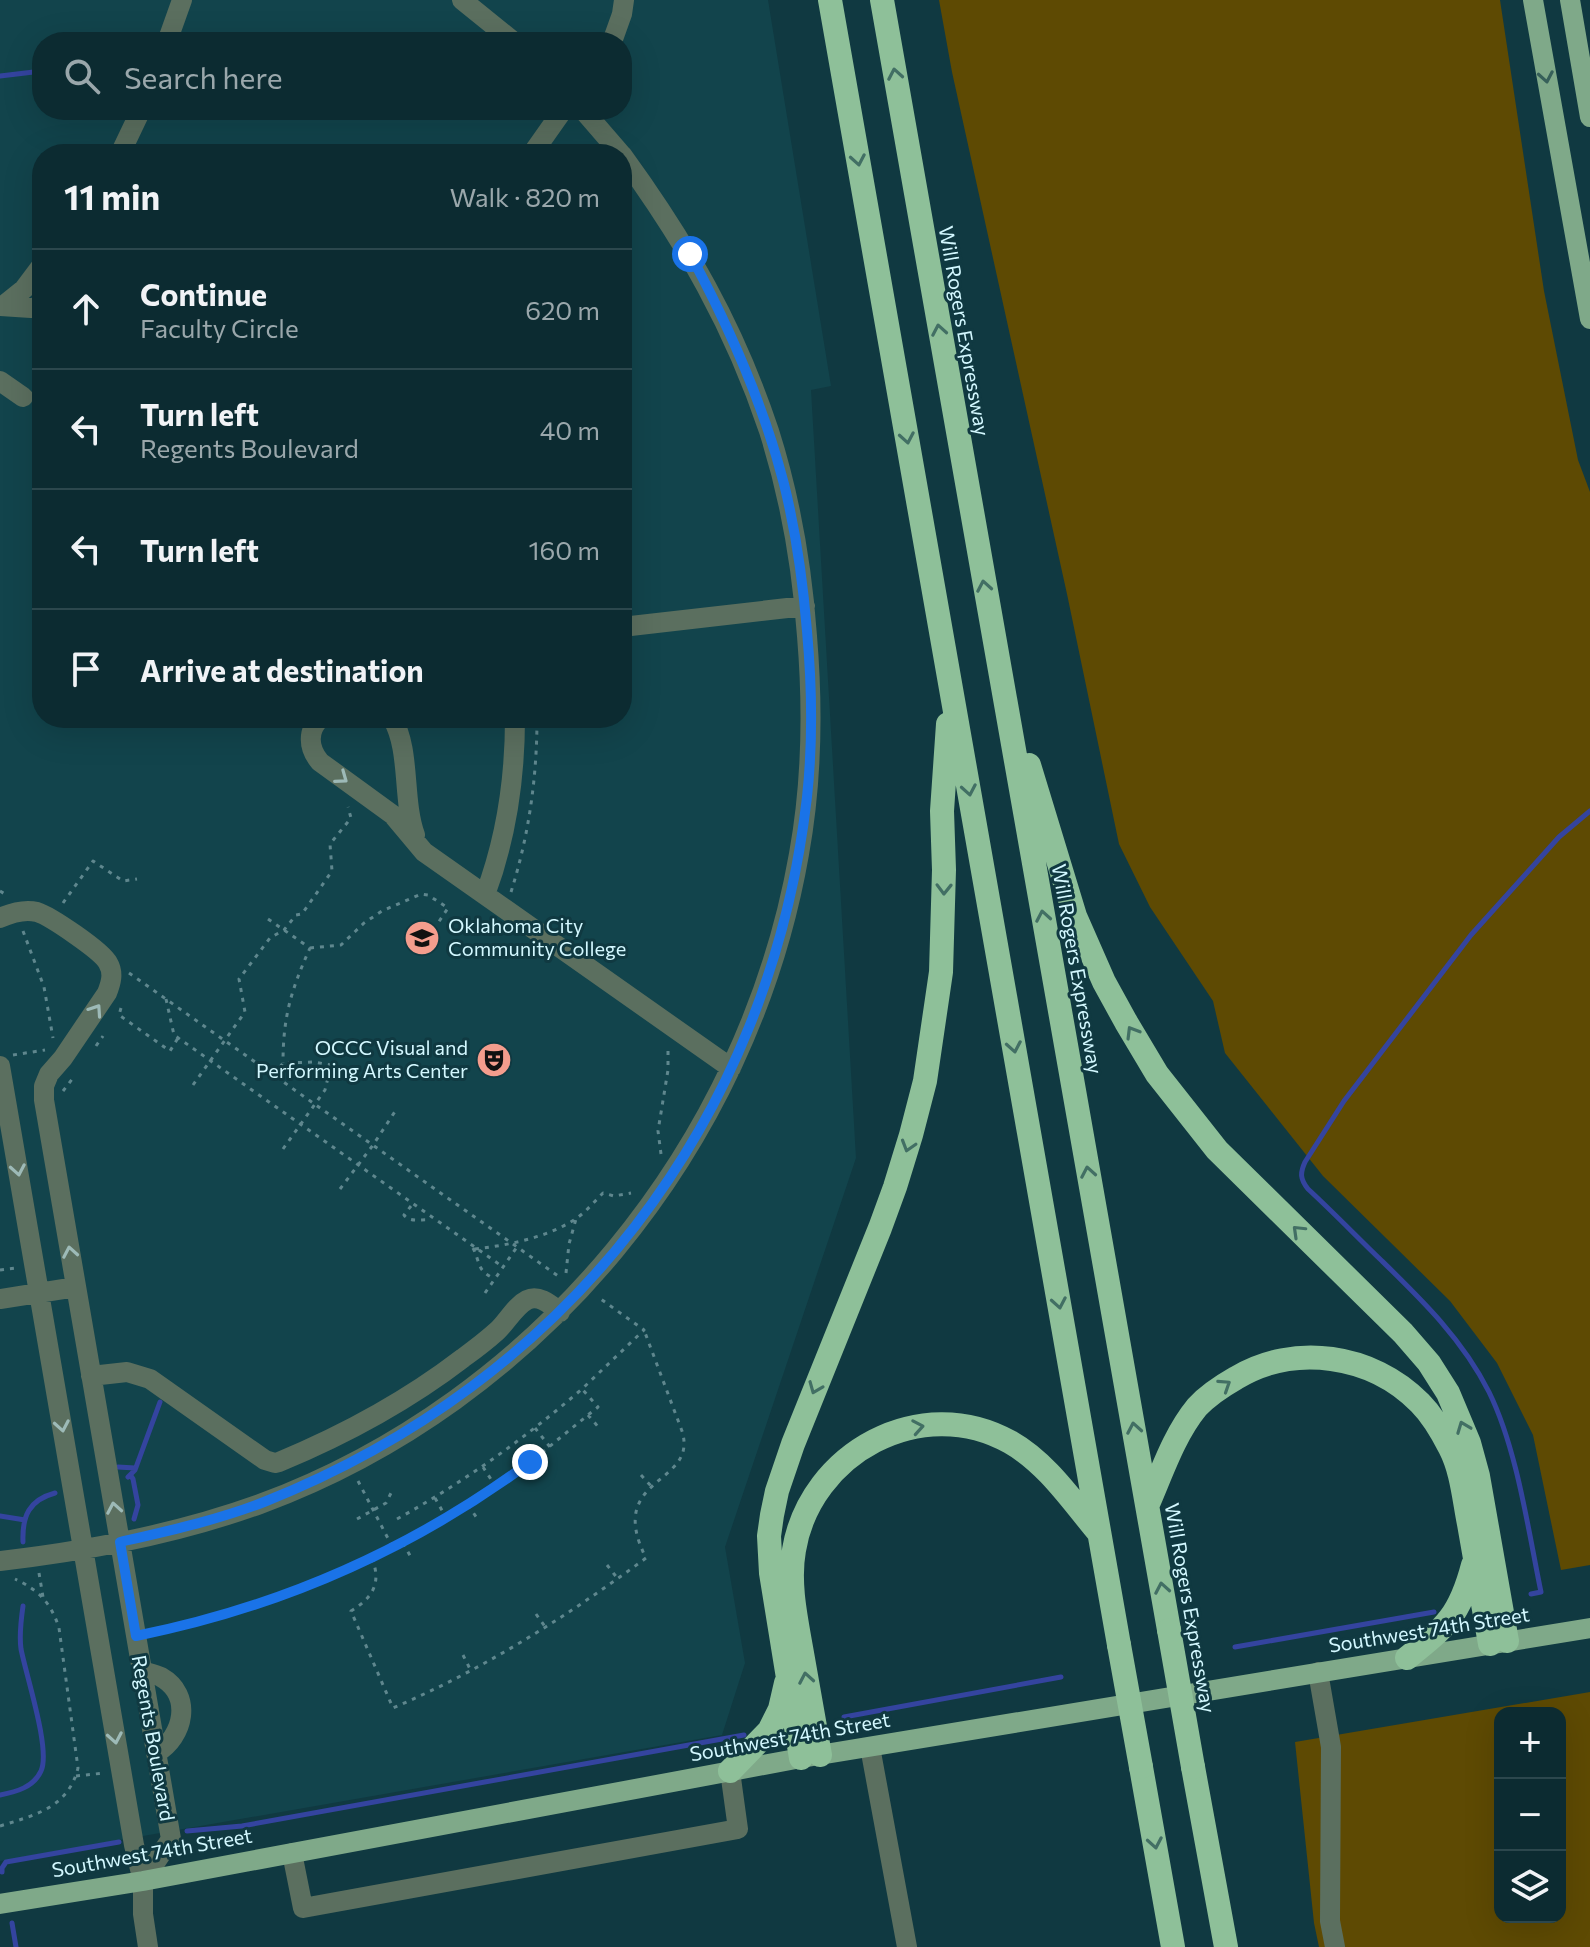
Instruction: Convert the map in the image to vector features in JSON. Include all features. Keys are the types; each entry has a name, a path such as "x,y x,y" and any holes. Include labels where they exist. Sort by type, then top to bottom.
{"highway":[{"path":"830,0 1173,1947"},
{"name":"Will Rogers Expressway","path":"882,0 1226,1947"},
{"path":"998,663 1075,916 1104,982 1157,1074 1217,1150 1403,1333 1429,1363 1448,1393 1469,1443 1478,1476 1499,1642"},
{"path":"811,1756 788,1677 771,1573 769,1536 777,1491 793,1444 890,1201 925,1081 942,958 942,811 951,686"},
{"path":"1148,1504 1186,1422 1211,1394 1248,1370 1293,1358 1334,1358 1359,1365 1401,1387 1421,1404 1452,1451 1461,1481 1475,1558 1499,1642"},
{"path":"811,1756 794,1607 793,1551 808,1507 821,1486 846,1459 875,1440 909,1427 939,1424 968,1427 1007,1440 1027,1453 1046,1470 1100,1535"},
{"path":"1407,1658 1439,1633 1455,1612 1466,1591 1475,1558"},
{"path":"730,1771 769,1731 780,1709 788,1677"}],"main road":[{"path":"1533,0 1590,319"},
{"path":"1570,0 1590,117"},
{"name":"Southwest 74th Street","path":"0,1904 143,1881 811,1756 1590,1628"}],"street":[{"path":"171,32 182,0"},
{"path":"462,0 502,32"},
{"path":"616,32 624,0"},
{"path":"125,144 136,120"},
{"path":"539,144 556,120"},
{"path":"592,120 613,144"},
{"path":"2,1568 186,1526 260,1504 358,1459 401,1435 468,1390 515,1354 560,1312 644,1215 699,1132 749,1029 774,960 799,853 808,793 810,668 805,606 796,540 784,486 769,432 737,348 690,254 632,168"},
{"path":"2,305 24,289 32,278"},
{"path":"2,305 32,308"},
{"path":"0,381 32,395"},
{"path":"632,626 805,606"},
{"path":"312,728 310,740 314,755 320,762 393,815 424,852 731,1068"},
{"path":"396,728 410,820 419,846"},
{"path":"485,895 499,852 508,809 515,728"},
{"name":"Regents Boulevard","path":"10,920 16,912 33,911 46,915 98,952 107,960 111,970 107,993 49,1074 44,1086 44,1100 171,1839 143,1881"},
{"name":"Regents Boulevard","path":"5,1061 5,1120 40,1293 121,1772 143,1881"},
{"path":"0,1299 76,1287"},
{"path":"91,1376 127,1372 150,1379 255,1453 270,1462 279,1462 334,1438 433,1380 499,1330 526,1300 541,1299 560,1312"},
{"path":"1318,1672 1331,1747 1330,1921 1335,1947"},
{"path":"108,1696 144,1680 161,1678 171,1686 181,1706 181,1718 172,1740 156,1753"},
{"path":"870,1747 907,1947"},
{"path":"292,1853 303,1908 738,1829 730,1771"},
{"path":"143,1881 143,1914 148,1947"}],"path":[{"path":"193,1085 245,1012 239,979 270,938 284,930 296,915 302,914 332,871 330,844 351,818 347,806"},
{"path":"61,906 93,861 92,855"},
{"path":"93,861 123,881 137,879"},
{"path":"268,919 310,948 341,945 382,911 421,894 448,908 438,923"},
{"path":"5,1061 55,1048 44,987 10,920"},
{"path":"274,1075 283,1063 287,1007 310,948"},
{"path":"127,971 565,1281 569,1244 576,1219"},
{"path":"166,999 174,1035 503,1267"},
{"path":"119,1015 170,1051 178,1038"},
{"path":"661,1157 658,1131 668,1070 668,1042"},
{"path":"283,1063 314,1062 331,1065 337,1070"},
{"path":"283,1149 325,1090 331,1065"},
{"path":"63,1091 73,1078"},
{"path":"340,1189 396,1110"},
{"path":"475,1249 515,1245 576,1219 603,1193 614,1196 637,1191"},
{"path":"412,1204 404,1215 406,1218 434,1220"},
{"path":"469,1245 474,1249 480,1269 495,1279"},
{"path":"485,1293 515,1245"},
{"path":"0,1270 22,1267"},
{"path":"372,1558 376,1571 372,1594 351,1611 393,1708 433,1691 546,1628 646,1558 635,1533 638,1505 651,1486 674,1468 685,1446 644,1330 594,1294"},
{"path":"397,1519 483,1467 535,1428 582,1389 644,1330"},
{"path":"136,1636 244,1608 311,1585 393,1548 447,1519 530,1462 598,1407 582,1389"},
{"path":"588,1415 600,1429"},
{"path":"535,1428 550,1447"},
{"path":"530,1462 541,1477"},
{"path":"483,1467 496,1487"},
{"path":"354,1474 393,1548"},
{"path":"641,1475 651,1486"},
{"path":"357,1519 386,1503 393,1489"},
{"path":"435,1498 447,1519"},
{"path":"468,1505 479,1521"},
{"path":"403,1543 412,1559"},
{"path":"607,1565 618,1579"},
{"path":"37,1567 43,1597"},
{"path":"0,1826 35,1815 61,1799 76,1776 78,1757 59,1628 54,1614 43,1597 2,1568"},
{"path":"536,1614 546,1628"},
{"path":"463,1655 471,1671"},
{"path":"76,1776 121,1772"}],"shaded area":[{"name":"Oklahoma City Community College","path":"0,0 768,0 831,386 811,390 856,1158 725,1547 745,1663 722,1735 0,1861"},
{"path":"939,0 1500,0 1544,291 1578,460 1590,492 1590,1565 1561,1570 1533,1435 1497,1363 1450,1301 1323,1176 1225,1053 1213,1001 1150,907 1119,844"},
{"path":"1590,1692 1590,1947 1319,1947 1295,1742 1494,1708 1494,1923 1566,1923 1566,1707 1502,1707"}],"waterway":[{"path":"0,76 32,72"},
{"path":"1531,1594 1541,1592 1514,1464 1499,1414 1479,1373 1441,1322 1308,1189 1302,1173 1305,1162 1344,1101 1471,935 1559,837 1590,811"},
{"path":"128,1477 135,1470 160,1402"},
{"path":"118,1467 135,1468"},
{"path":"131,1476 138,1505 134,1519"},
{"path":"23,1542 29,1510 39,1500 55,1493"},
{"path":"0,1516 25,1520"},
{"path":"0,1795 29,1785 38,1777 43,1761 40,1730 21,1649 23,1606"},
{"path":"1235,1647 1434,1612"},
{"path":"844,1717 1061,1677"},
{"path":"187,1831 242,1826 744,1735"},
{"path":"2,1872 6,1862 119,1842"},
{"path":"12,1923 16,1947"}],"place":[{"name":"Oklahoma City Community College","path":"422,938"},
{"name":"OCCC Visual and Performing Arts Center","path":"494,1060"}],"route":[{"path":"530,1462 447,1519 348,1570 244,1608 136,1636 120,1542 260,1504 309,1483 401,1435 442,1409 515,1354 582,1289 644,1215 699,1132 749,1029 774,960 799,853 808,793 810,668 796,540 769,432 737,348 690,254"}]}
